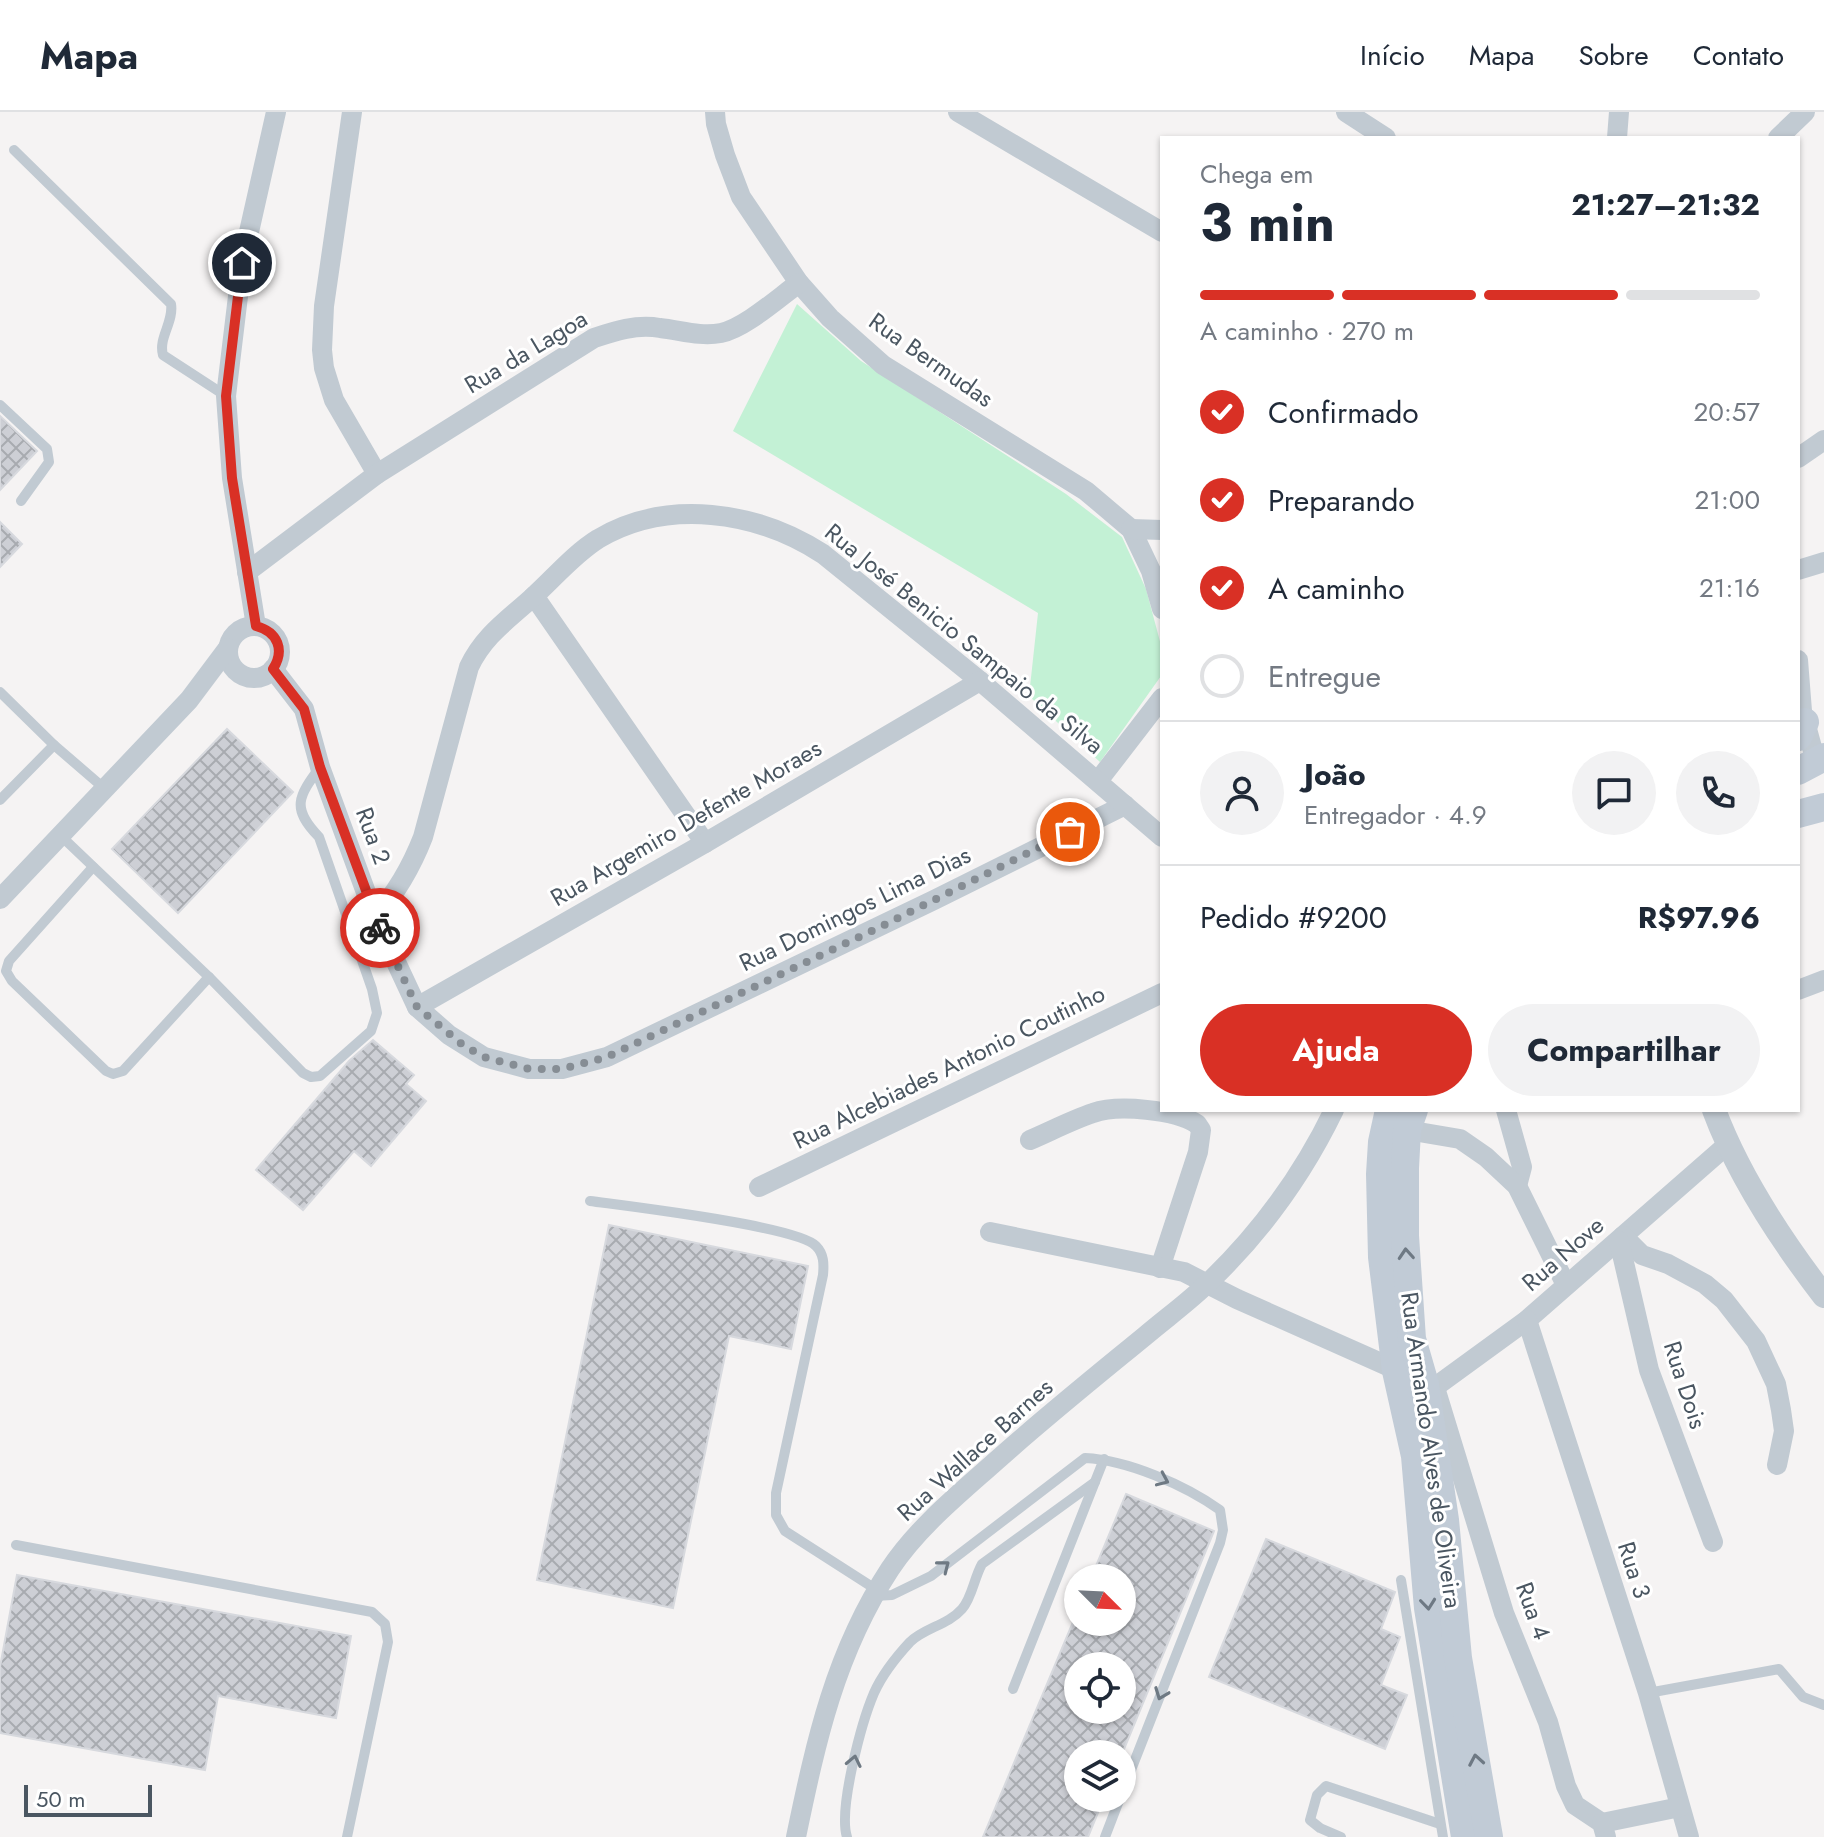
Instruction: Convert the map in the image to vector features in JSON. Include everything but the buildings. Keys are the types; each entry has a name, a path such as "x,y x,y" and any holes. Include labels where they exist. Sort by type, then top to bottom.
{"main road":[{"path":"1800,813 1824,807"},
{"name":"Rua Armando Alves de Oliveira","path":"1396,1115 1380,1174 1382,1257 1396,1371 1415,1456 1453,1831"},
{"name":"Rua Armando Alves de Oliveira","path":"1396,1115 1405,1156 1412,1339 1430,1385 1458,1658 1489,1837"}],"street":[{"path":"256,626 232,478 226,396 242,263 276,112"},
{"path":"352,112 324,306 322,350 334,400 377,474"},
{"name":"Rua Bermudas","path":"715,112 722,145 741,197 799,283 848,335 883,365 1086,491 1131,529 1151,571 1160,602"},
{"path":"958,112 1160,231"},
{"path":"1346,112 1383,136"},
{"path":"1617,136 1619,112"},
{"path":"1780,136 1805,112"},
{"name":"Rua da Lagoa","path":"247,572 377,474 594,338 631,327 659,327 684,333 723,332 736,327 799,283"},
{"path":"1800,457 1824,440"},
{"name":"Rua José Benicio Sampaio da Silva","path":"375,917 397,893 423,837 469,667 475,655 496,627 582,550 606,535 656,516 703,513 800,539 844,569 1160,835"},
{"path":"1131,529 1160,530"},
{"path":"1800,569 1824,562"},
{"path":"534,596 705,843"},
{"path":"0,899 189,700 238,631 256,626 273,634 278,642 278,661 273,669 257,678 239,673 228,657 228,648"},
{"name":"Rua 2","path":"273,669 304,709 320,767 375,917 417,1007 449,1035 484,1057 529,1069 562,1069 607,1057"},
{"path":"189,700 239,673"},
{"path":"1800,674 1815,764"},
{"name":"Rua Argemiro Defente Moraes","path":"417,1007 980,681"},
{"path":"1098,781 1160,701"},
{"name":"Rua Domingos Lima Dias","path":"607,1057 1125,805"},
{"path":"1800,989 1824,980"},
{"name":"Rua Alcebiades Antonio Coutinho","path":"759,1187 1160,994"},
{"path":"1030,1140 1096,1111 1154,1111 1191,1120 1201,1130 1198,1152 1160,1268"},
{"name":"Rua Wallace Barnes","path":"796,1837 830,1691 891,1567 916,1535 947,1504 1208,1283 1242,1248 1296,1178 1333,1112"},
{"path":"1507,1112 1522,1167 1517,1186"},
{"path":"1715,1112 1727,1145 1792,1254 1824,1296"},
{"path":"1396,1115 1460,1139 1486,1157 1517,1186 1566,1285"},
{"name":"Rua Nove","path":"1430,1385 1527,1320 1727,1145"},
{"path":"990,1232 1184,1272 1237,1299 1430,1385"},
{"path":"1621,1239 1642,1255 1668,1264 1705,1284 1724,1300 1756,1341 1776,1384 1781,1410 1784,1431 1777,1465"},
{"name":"Rua Dois","path":"1621,1239 1649,1370 1713,1542"},
{"name":"Rua 3","path":"1527,1320 1648,1693 1689,1837"},
{"name":"Rua 4","path":"1430,1385 1504,1613 1548,1722 1566,1786 1575,1805 1604,1830"},
{"path":"1604,1830 1680,1807"}],"lane":[{"path":"14,150 171,304 170,321 161,347 163,355 226,396"},
{"path":"0,405 47,449 50,456 49,462 21,501"},
{"path":"0,692 105,789"},
{"path":"0,800 54,745"},
{"path":"61,836 209,977 303,1073 311,1077 324,1074 371,1031 377,1013 372,989 319,837 300,812 300,798 320,767"},
{"path":"93,867 9,961 6,971 12,981 106,1071 113,1074 123,1071 209,977"},
{"path":"590,1201 772,1230 807,1239 816,1246 824,1263 823,1275 776,1493 776,1515 785,1531 876,1593 892,1595 931,1576 1085,1458 1104,1459 1150,1475 1204,1499 1220,1510 1223,1530 1136,1757"},
{"path":"1013,1689 1104,1459"},
{"path":"847,1837 845,1817 849,1786 875,1691 912,1640 954,1617 964,1607 982,1564 1095,1482"},
{"path":"16,1545 361,1609 379,1617 385,1624 388,1642 347,1837"},
{"path":"1401,1580 1453,1831"},
{"path":"1648,1693 1779,1669 1789,1676 1803,1697 1824,1705"},
{"path":"1341,1837 1310,1820 1317,1795 1326,1786 1453,1831"},
{"path":"1105,1837 1115,1812"},
{"path":"1443,1837 1453,1831"}],"green space":[{"path":"797,304 861,361 1066,494 1122,537 1146,589 1160,642 1160,677 1100,762 1029,696 1038,613 733,431"}],"way so far":[{"path":"380,928 417,1007 449,1035 484,1057 529,1069 562,1069 607,1057 1070,832"}],"route":[{"path":"242,263 226,396 232,478 256,626 265,628 278,642 280,651 273,669 304,709 320,767 380,928"}]}
